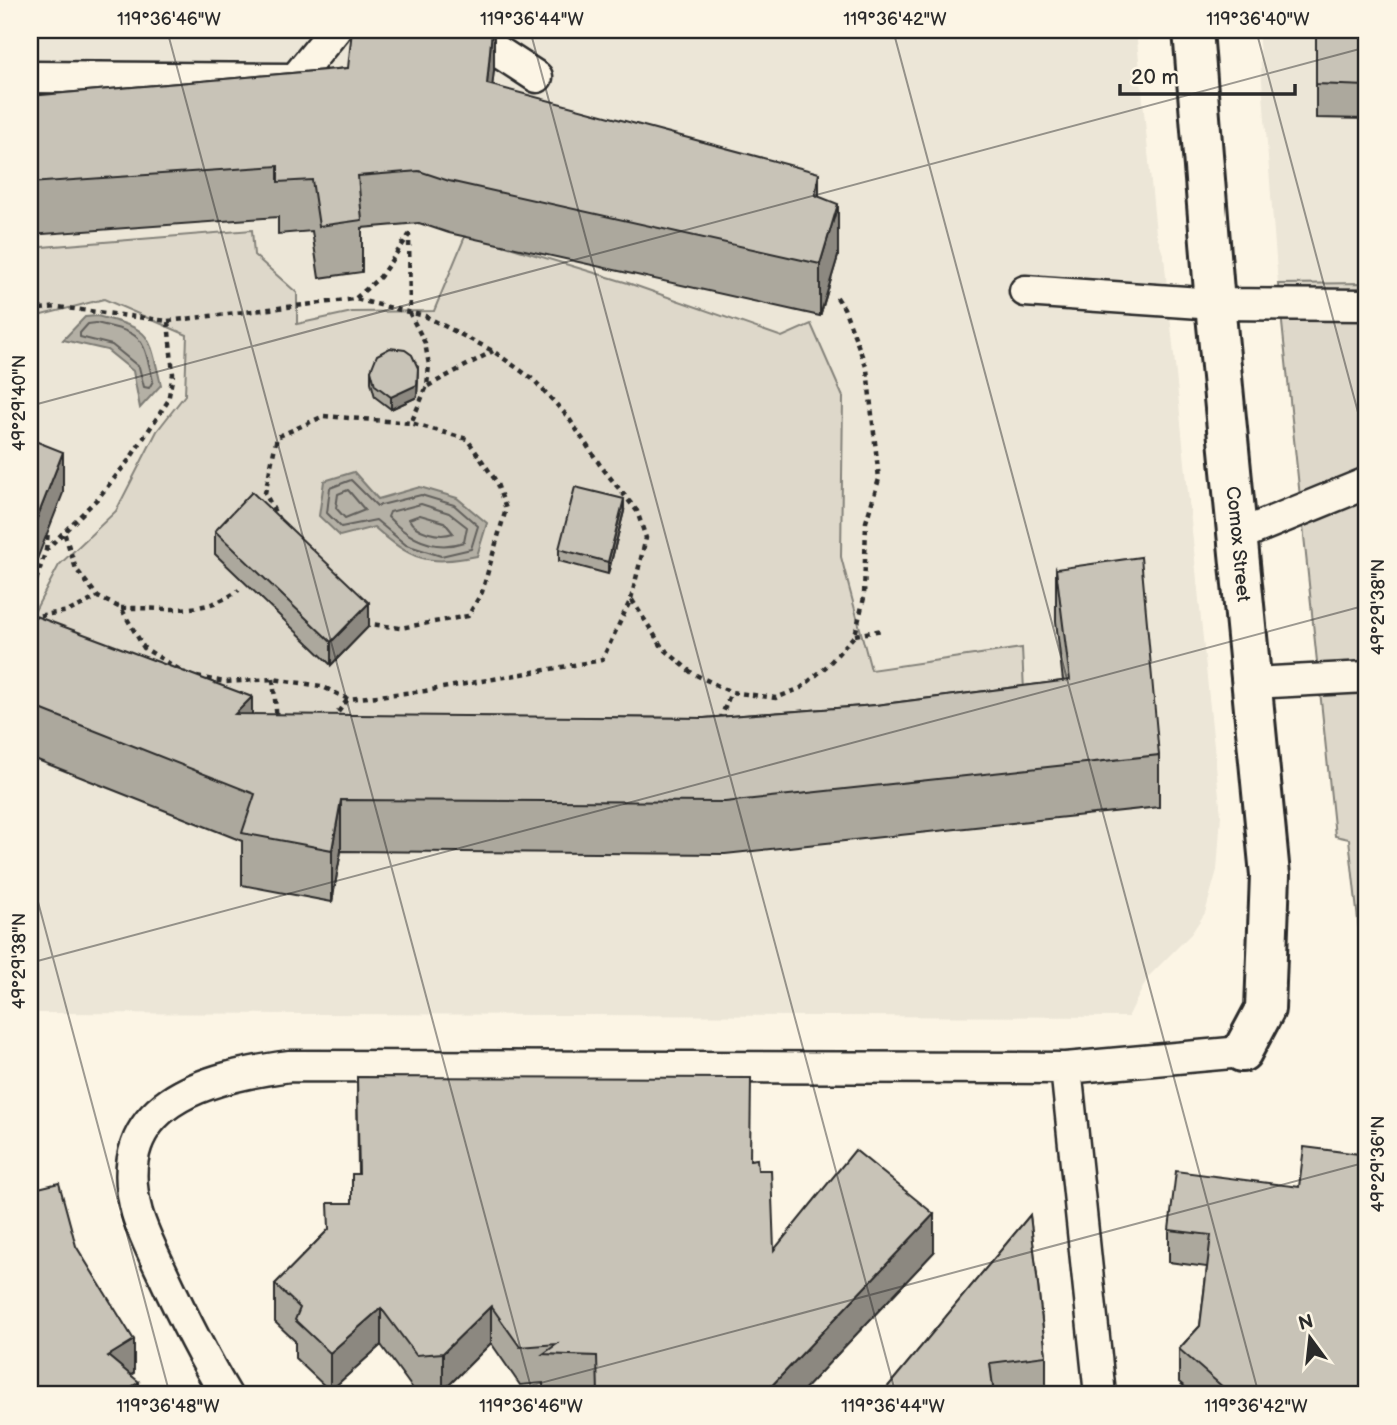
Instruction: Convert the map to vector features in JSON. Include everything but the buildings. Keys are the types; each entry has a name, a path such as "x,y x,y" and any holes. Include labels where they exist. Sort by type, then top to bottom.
{"street":[{"name":"Comox Street","path":"1193,30 1214,304 1270,875 1265,1009 1242,1052"}],"lane":[{"path":"30,77 295,79 336,30 364,31"},
{"path":"431,33 471,34 537,77"},
{"path":"1025,291 1214,304 1367,305"},
{"path":"1237,536 1367,482"},
{"path":"1251,683 1367,677"},
{"path":"226,1395 189,1332 147,1239 132,1183 133,1159 145,1126 175,1097 202,1083 239,1072 290,1066 1066,1068 1242,1052"},
{"path":"1066,1068 1100,1395"}],"path":[{"path":"355,299 380,277 410,235 410,314 425,343 429,365 427,386 411,422"},
{"path":"631,599 662,647 692,673 731,692 776,698 801,688 827,666 855,635 864,598 866,522 879,480 866,369 844,307 834,293"},
{"path":"30,310 58,307 169,321 355,299 425,316 493,351 534,380 568,416 600,465 637,511 646,538 631,599 602,660 425,691 348,699 321,686 273,679 225,682 190,675 144,648 121,608"},
{"path":"46,550 122,469 168,401 173,374 169,321"},
{"path":"427,386 493,351"},
{"path":"324,416 411,422 467,439 496,481 506,509 482,592 468,616 400,628 363,623 290,541 265,492 277,437 324,416"},
{"path":"30,599 46,550 48,532"},
{"path":"64,532 76,569 98,597 121,608 155,607 178,611 221,603 239,590"},
{"path":"30,617 69,611 98,597"},
{"path":"855,635 882,630"},
{"path":"273,679 278,731"},
{"path":"717,727 731,692"},
{"path":"327,726 348,699"}],"shaded area":[{"path":"30,30 1136,30 1156,233 1164,257 1221,815 1217,870 1205,913 1191,934 1148,977 1128,1017 30,1013"},
{"path":"1258,30 1367,30 1367,283 1278,284"},
{"path":"252,230 254,255 297,293 297,324 352,312 434,311 466,234 628,283 782,337 811,324 843,397 841,557 871,670 1022,648 1026,735 339,764 30,620 59,565 116,511 157,431 185,395 187,335 104,299 30,318 30,248"},
{"path":"1367,283 1367,1002 1349,839 1335,836 1278,284"}],"water":[{"path":"97,316 138,330 150,343 161,385 140,408 133,371 107,350 63,340 85,317"},
{"path":"354,472 378,499 420,487 457,498 487,523 477,556 445,560 421,558 399,547 374,527 340,536 319,516 324,481"}]}
